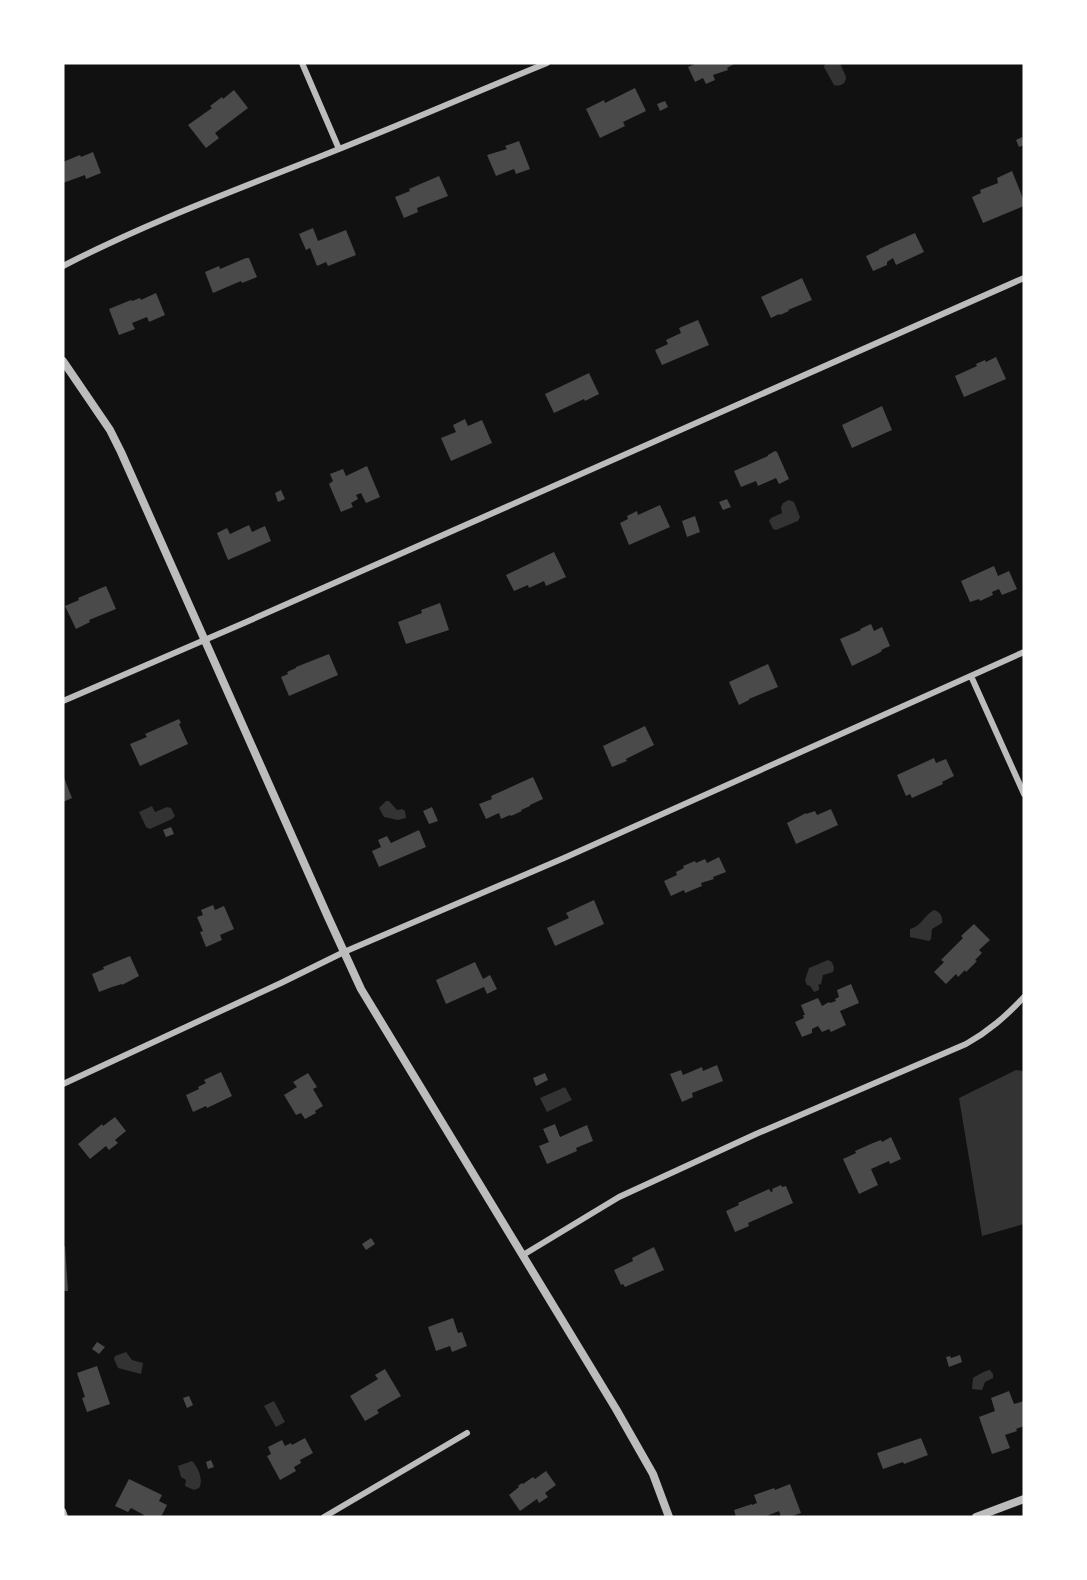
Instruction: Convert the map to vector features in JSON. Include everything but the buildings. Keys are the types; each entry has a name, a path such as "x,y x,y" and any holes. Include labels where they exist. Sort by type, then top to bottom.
{"street":[{"path":"302,63 339,149"},
{"path":"63,266 132,232 548,63"},
{"path":"63,702 1024,278"},
{"path":"63,361 110,430 121,452 361,989 637,1446 652,1474 669,1517"},
{"path":"63,1084 344,952 564,858 1024,652"},
{"path":"971,676 1024,794"},
{"path":"523,1255 619,1197 756,1134 966,1044 984,1034 1004,1018 1024,997"},
{"path":"324,1517 467,1434"},
{"path":"976,1517 1024,1500"},
{"path":"63,1511 65,1517"}],"shaded area":[{"path":"825,63 840,63 846,77 844,83 834,85 824,67"},
{"path":"789,500 794,502 800,517 798,521 776,530 773,529 769,521 782,513 783,503"},
{"path":"389,801 397,810 405,811 406,818 398,820 384,817 379,808"},
{"path":"152,806 155,812 167,807 171,808 175,816 150,829 146,827 139,812"},
{"path":"934,910 941,915 942,923 932,929 931,939 929,941 910,937 910,929"},
{"path":"828,960 832,962 833,972 823,975 821,984 818,985 819,990 814,992 805,980 809,968"},
{"path":"1016,1070 1024,1071 1024,1224 982,1236 959,1098"},
{"path":"565,1087 572,1100 547,1112 540,1098"},
{"path":"126,1352 132,1360 143,1363 141,1374 118,1368 115,1356"},
{"path":"990,1370 993,1378 985,1382 982,1390 972,1389 973,1378"},
{"path":"274,1401 285,1422 276,1427 264,1406"},
{"path":"192,1461 201,1478 199,1488 194,1490 185,1486 186,1480 181,1477 178,1466"}]}
